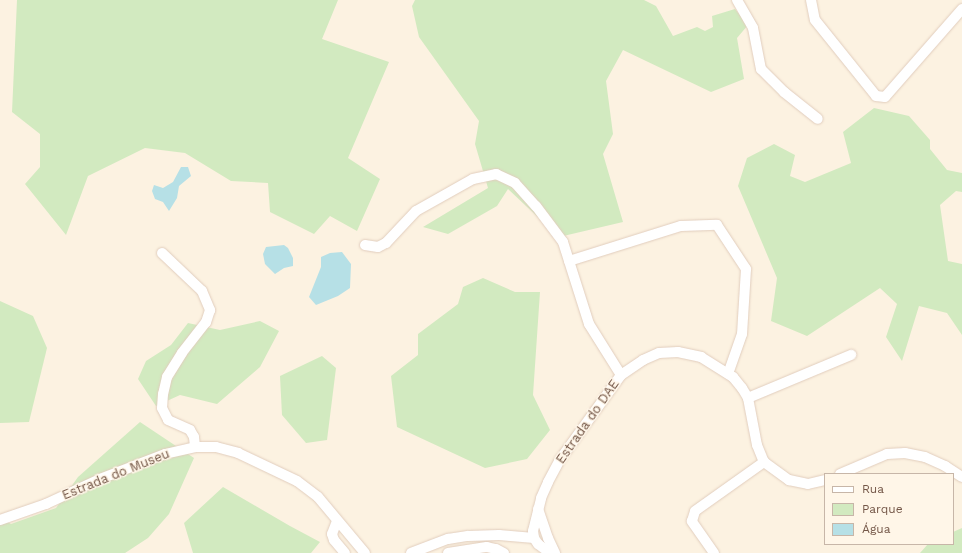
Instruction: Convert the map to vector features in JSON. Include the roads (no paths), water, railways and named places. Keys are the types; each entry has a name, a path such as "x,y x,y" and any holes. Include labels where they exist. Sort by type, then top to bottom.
{"street":[{"path":"737,0 753,28 761,69 784,92 818,119"},
{"path":"812,0 815,20 876,96 885,97 962,9"},
{"path":"365,245 378,247 386,243 416,211 433,200 473,179 496,174 515,183 536,206 563,242 589,324 622,375"},
{"path":"569,261 681,226 717,225 746,269 742,334 728,374"},
{"path":"162,253 202,291 210,310 206,322 182,353 167,377 163,394 162,408 168,420 190,430 194,437 195,447"},
{"name":"Estrada do DAE","path":"534,538 534,525 538,509 548,482 559,461 622,375 643,360 653,356 678,352 701,357 728,374 742,388 748,398 757,446 764,462"},
{"path":"748,398 851,355"},
{"name":"Estrada do Museu","path":"0,520 46,504 100,479 165,454 195,447 216,447 238,453 280,472 318,497 365,553"},
{"path":"842,473 887,454 905,453 925,456 962,477"},
{"path":"714,553 692,521 695,511 764,462 789,480 808,484 824,480"},
{"path":"538,509 555,553"},
{"path":"337,521 332,534 334,540 345,553"},
{"path":"411,553 448,539 468,536 499,535 534,538 538,544 550,553"},
{"path":"448,553 487,547 496,548 504,553"}],"water":[{"path":"181,167 188,167 191,176 179,186 177,198 169,211 163,202 155,199 152,191 154,185 163,188 173,182"},
{"path":"284,245 288,248 293,258 293,266 284,268 275,274 265,264 263,254 266,247"},
{"path":"342,252 351,264 350,288 338,296 316,305 309,297 321,267 321,257 330,253"}]}
